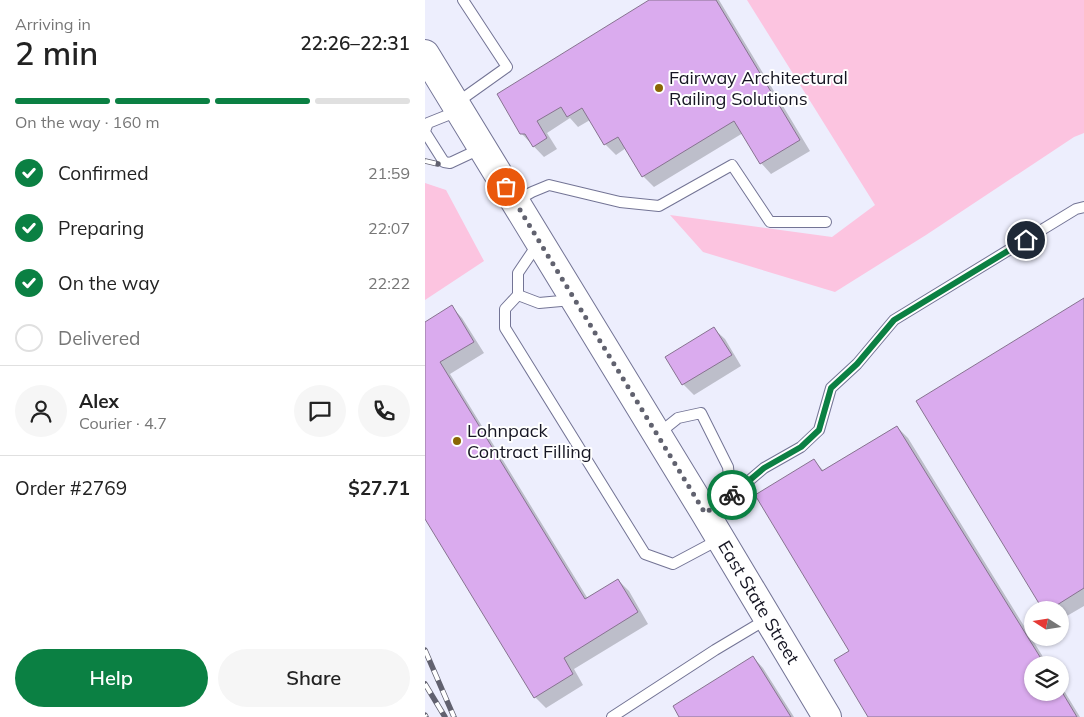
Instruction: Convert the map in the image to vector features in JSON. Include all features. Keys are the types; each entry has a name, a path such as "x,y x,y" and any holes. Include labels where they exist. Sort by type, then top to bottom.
{"street":[{"name":"East State Street","path":"425,54 721,539 827,717"}],"lane":[{"path":"463,0 507,67 457,107 428,123 425,132 444,162 450,163 482,148"},
{"path":"515,202 549,185 620,202 659,206 732,165 769,222 826,222"},
{"path":"705,513 731,496 764,468 801,447 819,430 831,388 857,364 894,320 1076,209 1084,207"},
{"path":"539,241 518,273 518,295 505,309 505,328 645,554 673,564 721,539"},
{"path":"518,295 539,303 575,299"},
{"path":"657,435 679,418 701,413 728,467 731,496"},
{"path":"612,717 715,650 768,619"}],"shaded area":[{"path":"747,0 1084,0 1084,133 1074,137 926,235 835,292 703,252 670,215 832,237 875,205"},
{"path":"425,183 446,190 484,261 425,300"}],"building":[{"name":"Fairway Architectural Railing Solutions","path":"649,0 716,0 800,140 760,164 734,121 642,177 618,137 604,145 582,108 567,117 561,107 537,121 547,138 533,147 525,134 520,134 497,94"},
{"path":"1084,298 1084,588 1063,601 1038,601 916,401"},
{"name":"Lohnpack Contract Filling","path":"452,305 474,342 440,362 585,599 618,579 638,612 564,658 573,674 534,698 425,519 425,322"},
{"path":"714,327 732,355 682,385 665,357"},
{"path":"897,426 1024,631 1024,646 1033,646 1039,656 1024,656 1024,701 1067,701 1077,717 868,717 834,660 849,651 755,495 814,459 822,471"},
{"path":"753,656 791,717 679,717 673,706"}],"railway":[{"path":"425,161 438,164"},
{"path":"425,650 454,717"},
{"path":"425,684 445,717"}],"way so far":[{"path":"506,187 705,513 732,495"}],"place":[{"name":"Fairway Architectural Railing Solutions","path":"659,88"},
{"name":"Lohnpack Contract Filling","path":"457,441"}],"route":[{"path":"732,495 764,468 801,447 819,430 831,388 857,364 894,320 1026,240"}]}
